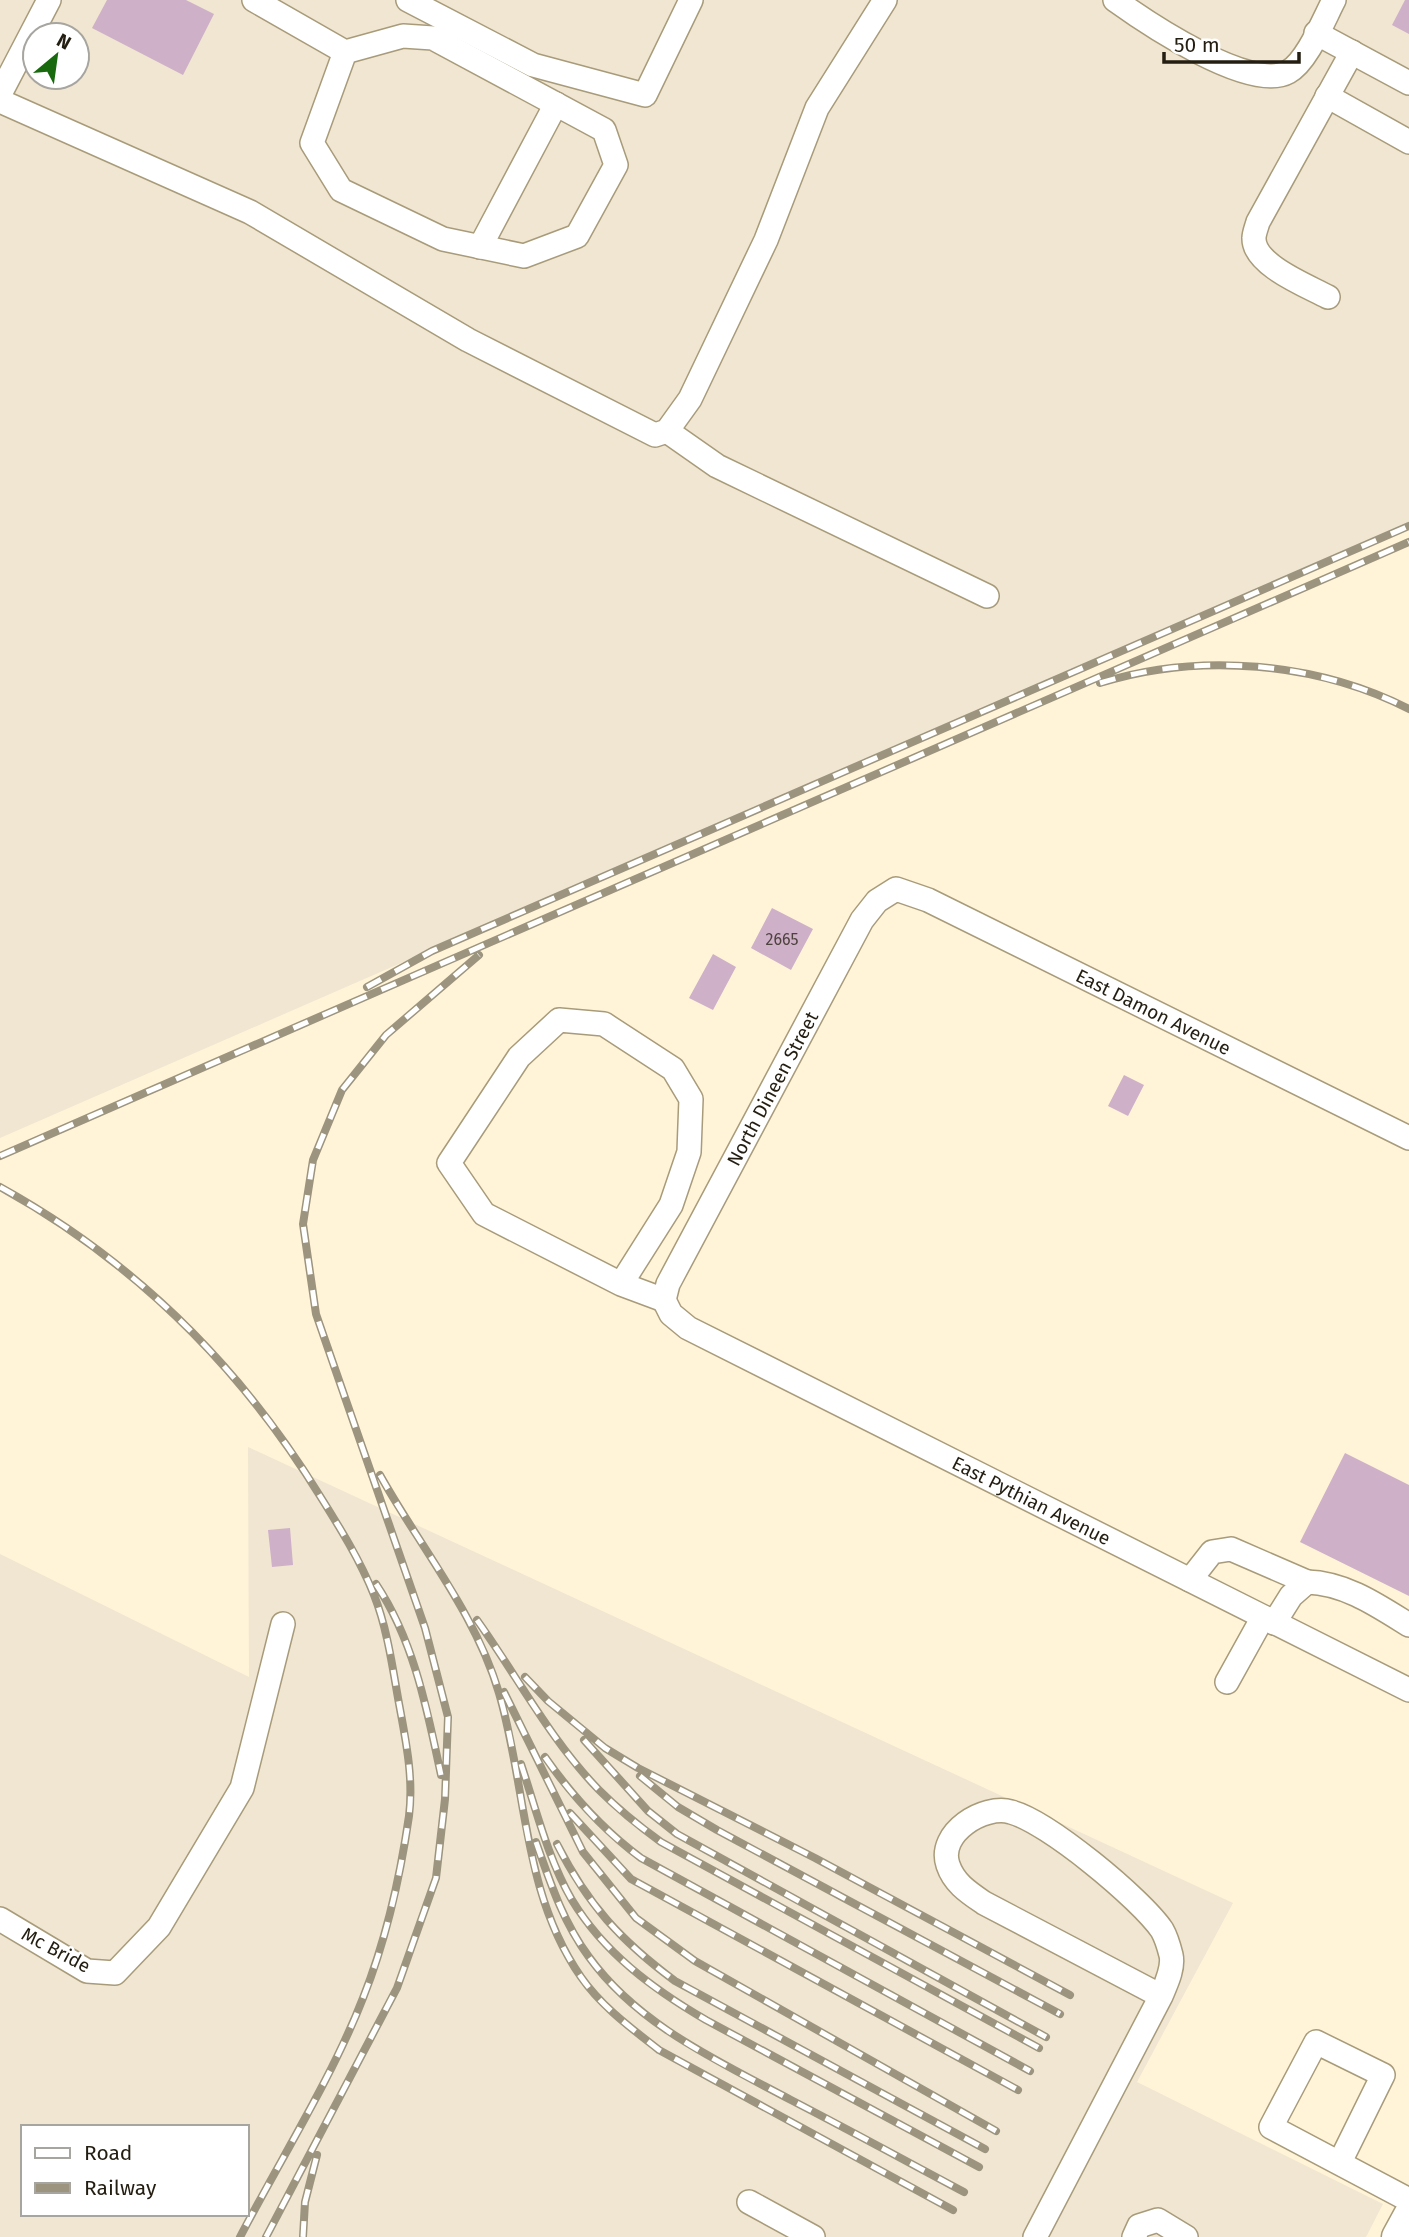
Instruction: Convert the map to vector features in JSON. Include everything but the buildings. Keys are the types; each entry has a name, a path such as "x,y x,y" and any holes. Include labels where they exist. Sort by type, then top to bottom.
{"main road":[{"path":"1397,2237 1409,2215"}],"street":[{"path":"0,94 49,0"},
{"path":"254,0 345,52 403,36 433,38 604,130 615,165 578,236 524,256 443,239 341,190 312,143 345,52"},
{"path":"408,0 533,65 646,94 691,0"},
{"path":"0,101 250,212 468,340 655,435 667,431 690,399 766,240 817,108 885,0"},
{"path":"1115,0 1237,69 1278,76 1291,71 1302,58 1334,0"},
{"path":"1316,33 1409,83"},
{"path":"1328,297 1269,265 1260,256 1253,239 1258,222 1352,52"},
{"path":"1327,96 1409,142"},
{"path":"481,247 556,104"},
{"path":"667,431 717,466 987,596"},
{"name":"East Damon Avenue","path":"896,889 928,900 1409,1138"},
{"name":"North Dineen Street","path":"664,1300 668,1284 862,920 877,901 896,889"},
{"path":"621,1283 671,1205 688,1152 691,1099 673,1069 604,1024 559,1020 519,1057 449,1163 484,1214 621,1283 664,1300"},
{"name":"East Pythian Avenue","path":"664,1300 671,1314 688,1328 1409,1690"},
{"path":"1190,1580 1212,1552 1231,1549 1307,1582 1326,1583 1364,1598 1409,1625"},
{"path":"1227,1682 1268,1620 1307,1582"},
{"name":"Mc Bride","path":"0,1919 87,1971 115,1973 159,1927 242,1788 283,1624"},
{"path":"1035,2237 1161,1996 1169,1978 1172,1958 1163,1932 1141,1906 1104,1872 1031,1821 1010,1811 988,1811 968,1821 957,1832 948,1849 947,1863 959,1885 984,1903 1161,1996"},
{"path":"1340,2162 1383,2075 1315,2042 1271,2127 1409,2200"},
{"path":"749,2202 813,2237"},
{"path":"1134,2237 1139,2226 1158,2220 1186,2237"}],"shaded area":[{"path":"0,0 1409,0 1409,523 0,1138"},
{"path":"248,1447 1233,1903 1137,2082 1383,2204 1366,2237 0,2237 0,1554 249,1677"}],"railway":[{"path":"367,987 432,951 1409,526"},
{"path":"0,1156 1409,542"},
{"path":"1100,683 1177,667 1257,667 1336,681 1409,709"},
{"path":"266,2237 397,1988 436,1878 445,1799 448,1717 425,1628 316,1314 303,1224 313,1160 342,1090 386,1035 479,955"},
{"path":"0,1187 95,1248 139,1283 219,1361 289,1448 335,1520 368,1582 386,1633 410,1771 409,1816 397,1886 379,1954 350,2028 321,2088 240,2237"},
{"path":"380,1475 446,1581 489,1663 508,1729 528,1839 547,1910 562,1944 589,1988 617,2016 659,2050 953,2210"},
{"path":"376,1584 410,1652 441,1775"},
{"path":"477,1620 565,1751 599,1790 645,1830 661,1842 1039,2048"},
{"path":"525,1677 548,1701 605,1748 638,1768 815,1858 1070,1995"},
{"path":"504,1692 583,1852 636,1918 695,1961 996,2131"},
{"path":"584,1740 648,1811 677,1834 1046,2037"},
{"path":"545,1757 589,1812 641,1858 1030,2071"},
{"path":"521,1764 549,1851 572,1900 599,1937 631,1968 667,1996 706,2020 979,2167"},
{"path":"640,1776 678,1807 717,1830 1060,2014"},
{"path":"570,1813 631,1879 1018,2090"},
{"path":"536,1842 558,1901 580,1944 609,1981 631,2003 708,2056 964,2192"},
{"path":"557,1844 581,1885 607,1920 638,1951 675,1981 985,2149"},
{"path":"303,2237 305,2202 317,2155"}]}
